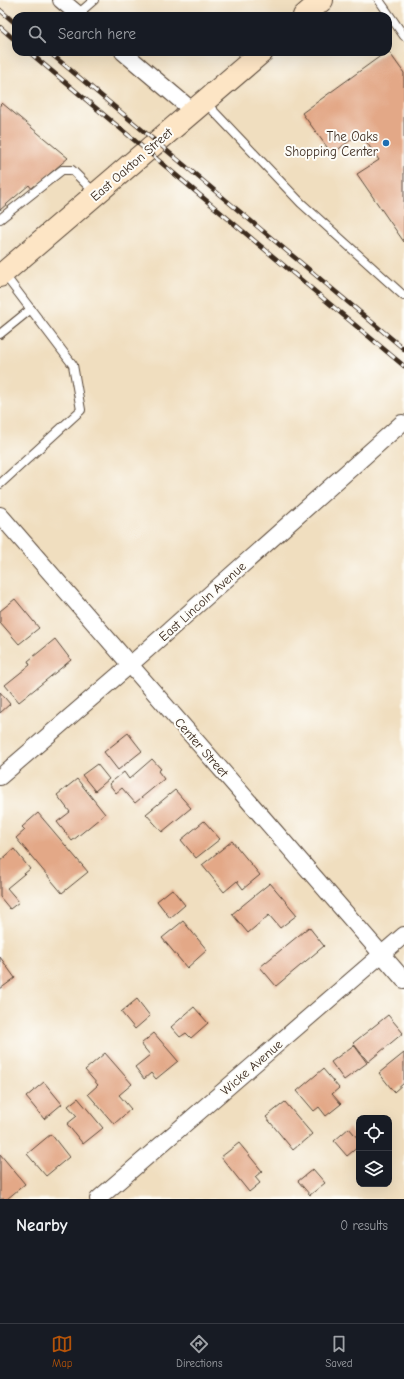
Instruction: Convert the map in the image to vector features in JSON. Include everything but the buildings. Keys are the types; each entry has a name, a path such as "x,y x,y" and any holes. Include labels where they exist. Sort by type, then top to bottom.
{"main road":[{"path":"308,12 322,0"},
{"name":"East Oakton Street","path":"2,275 257,56"}],"street":[{"path":"61,0 75,12"},
{"path":"129,56 199,106"},
{"name":"East Lincoln Avenue","path":"0,777 130,665 402,422"},
{"name":"Center Street","path":"0,515 404,980"},
{"name":"Wicke Avenue","path":"98,1199 404,935"}],"lane":[{"path":"82,12 94,0"},
{"path":"379,0 388,12"},
{"path":"392,17 403,32"},
{"path":"199,106 301,203 404,296"},
{"path":"0,220 62,170 72,170 96,194"},
{"path":"0,484 81,410 73,365 31,309 2,275"},
{"path":"0,334 31,309"}],"railway":[{"path":"0,10 12,20"},
{"path":"0,27 12,38"},
{"path":"34,56 404,366"},
{"path":"54,56 404,349"}],"place":[{"name":"The Oaks Shopping Center","path":"386,143"}]}
